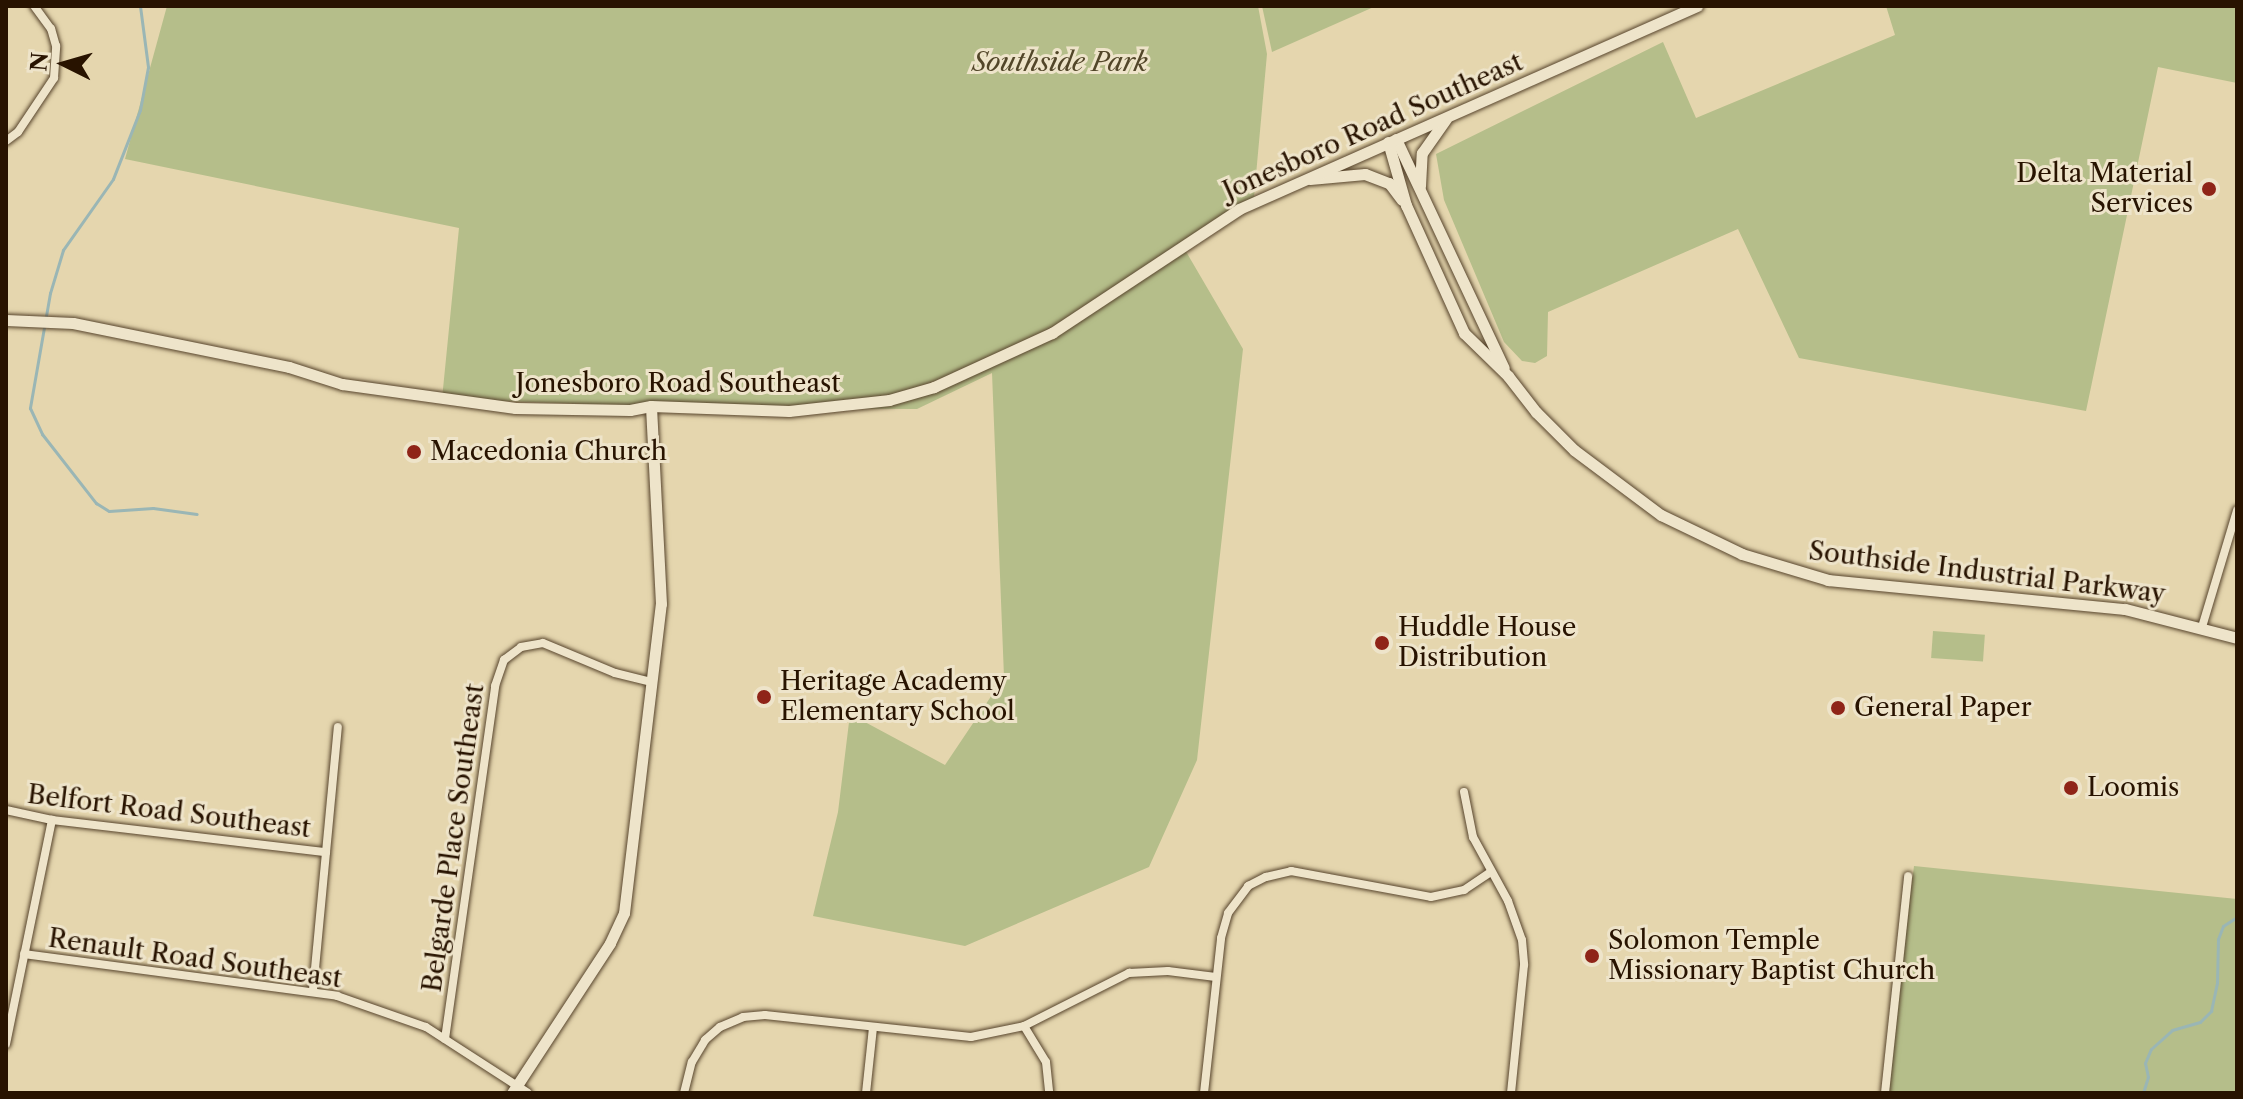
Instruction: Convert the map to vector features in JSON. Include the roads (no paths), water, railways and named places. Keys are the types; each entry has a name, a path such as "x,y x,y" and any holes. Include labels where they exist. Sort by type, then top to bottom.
{"street":[{"path":"6,141 18,132 54,78 56,46 51,29 34,6"},
{"name":"Jonesboro Road Southeast","path":"6,320 73,323 282,366 332,382 454,401 529,408 630,410 651,406 814,410 889,400 934,387 1052,333 1239,209 1697,6"},
{"path":"1422,198 1418,176 1422,153 1448,117"},
{"name":"Southside Industrial Parkway","path":"1392,141 1508,376"},
{"name":"Southside Industrial Parkway","path":"1392,141 1406,205 1464,333 1508,376 1536,412 1574,450 1616,485 1661,515 1742,554 1828,580 2125,609 2237,638"},
{"path":"1306,179 1365,174 1377,177 1389,183 1406,205"},
{"path":"1425,250 1443,242"},
{"path":"519,1091 610,943 624,913 662,579 651,406"},
{"path":"2202,627 2237,510"},
{"name":"Belgarde Place Southeast","path":"445,1039 495,686 504,660 521,647 543,643 615,673 652,682"},
{"path":"313,990 338,727"},
{"path":"1464,792 1473,837 1516,919 1524,965 1511,1093"},
{"name":"Belfort Road Southeast","path":"6,810 52,820 326,852"},
{"path":"6,1044 52,820"},
{"path":"1204,1093 1216,977 1228,913 1248,886 1266,877 1291,871 1431,897 1464,890 1491,872"},
{"path":"1885,1093 1908,876"},
{"name":"Renault Road Southeast","path":"24,954 313,990 408,1019 445,1039 519,1091"},
{"path":"684,1093 692,1062 705,1040 720,1027 743,1017 765,1015 971,1037 1024,1026 1129,973 1168,971 1216,977"},
{"path":"1024,1026 1046,1062 1049,1093"},
{"path":"866,1093 873,1028"}],"waterway":[{"path":"140,6 148,67 140,110 113,179 63,250 50,293 30,408 42,434 96,503 109,511 153,508 197,514"},
{"path":"2143,1093 2148,1077 2145,1063 2151,1049 2172,1030 2200,1022 2211,1011 2217,983 2218,939 2223,926 2237,917"}],"place":[{"name":"Delta Material Services","path":"2209,189"},
{"name":"Macedonia Church","path":"414,452"},
{"name":"Huddle House Distribution","path":"1382,643"},
{"name":"Heritage Academy Elementary School","path":"764,697"},
{"name":"General Paper","path":"1838,708"},
{"name":"Loomis","path":"2071,788"},
{"name":"Solomon Temple Missionary Baptist Church","path":"1592,956"}],"park label":[{"name":"Southside Park","path":"1060,63"}]}
